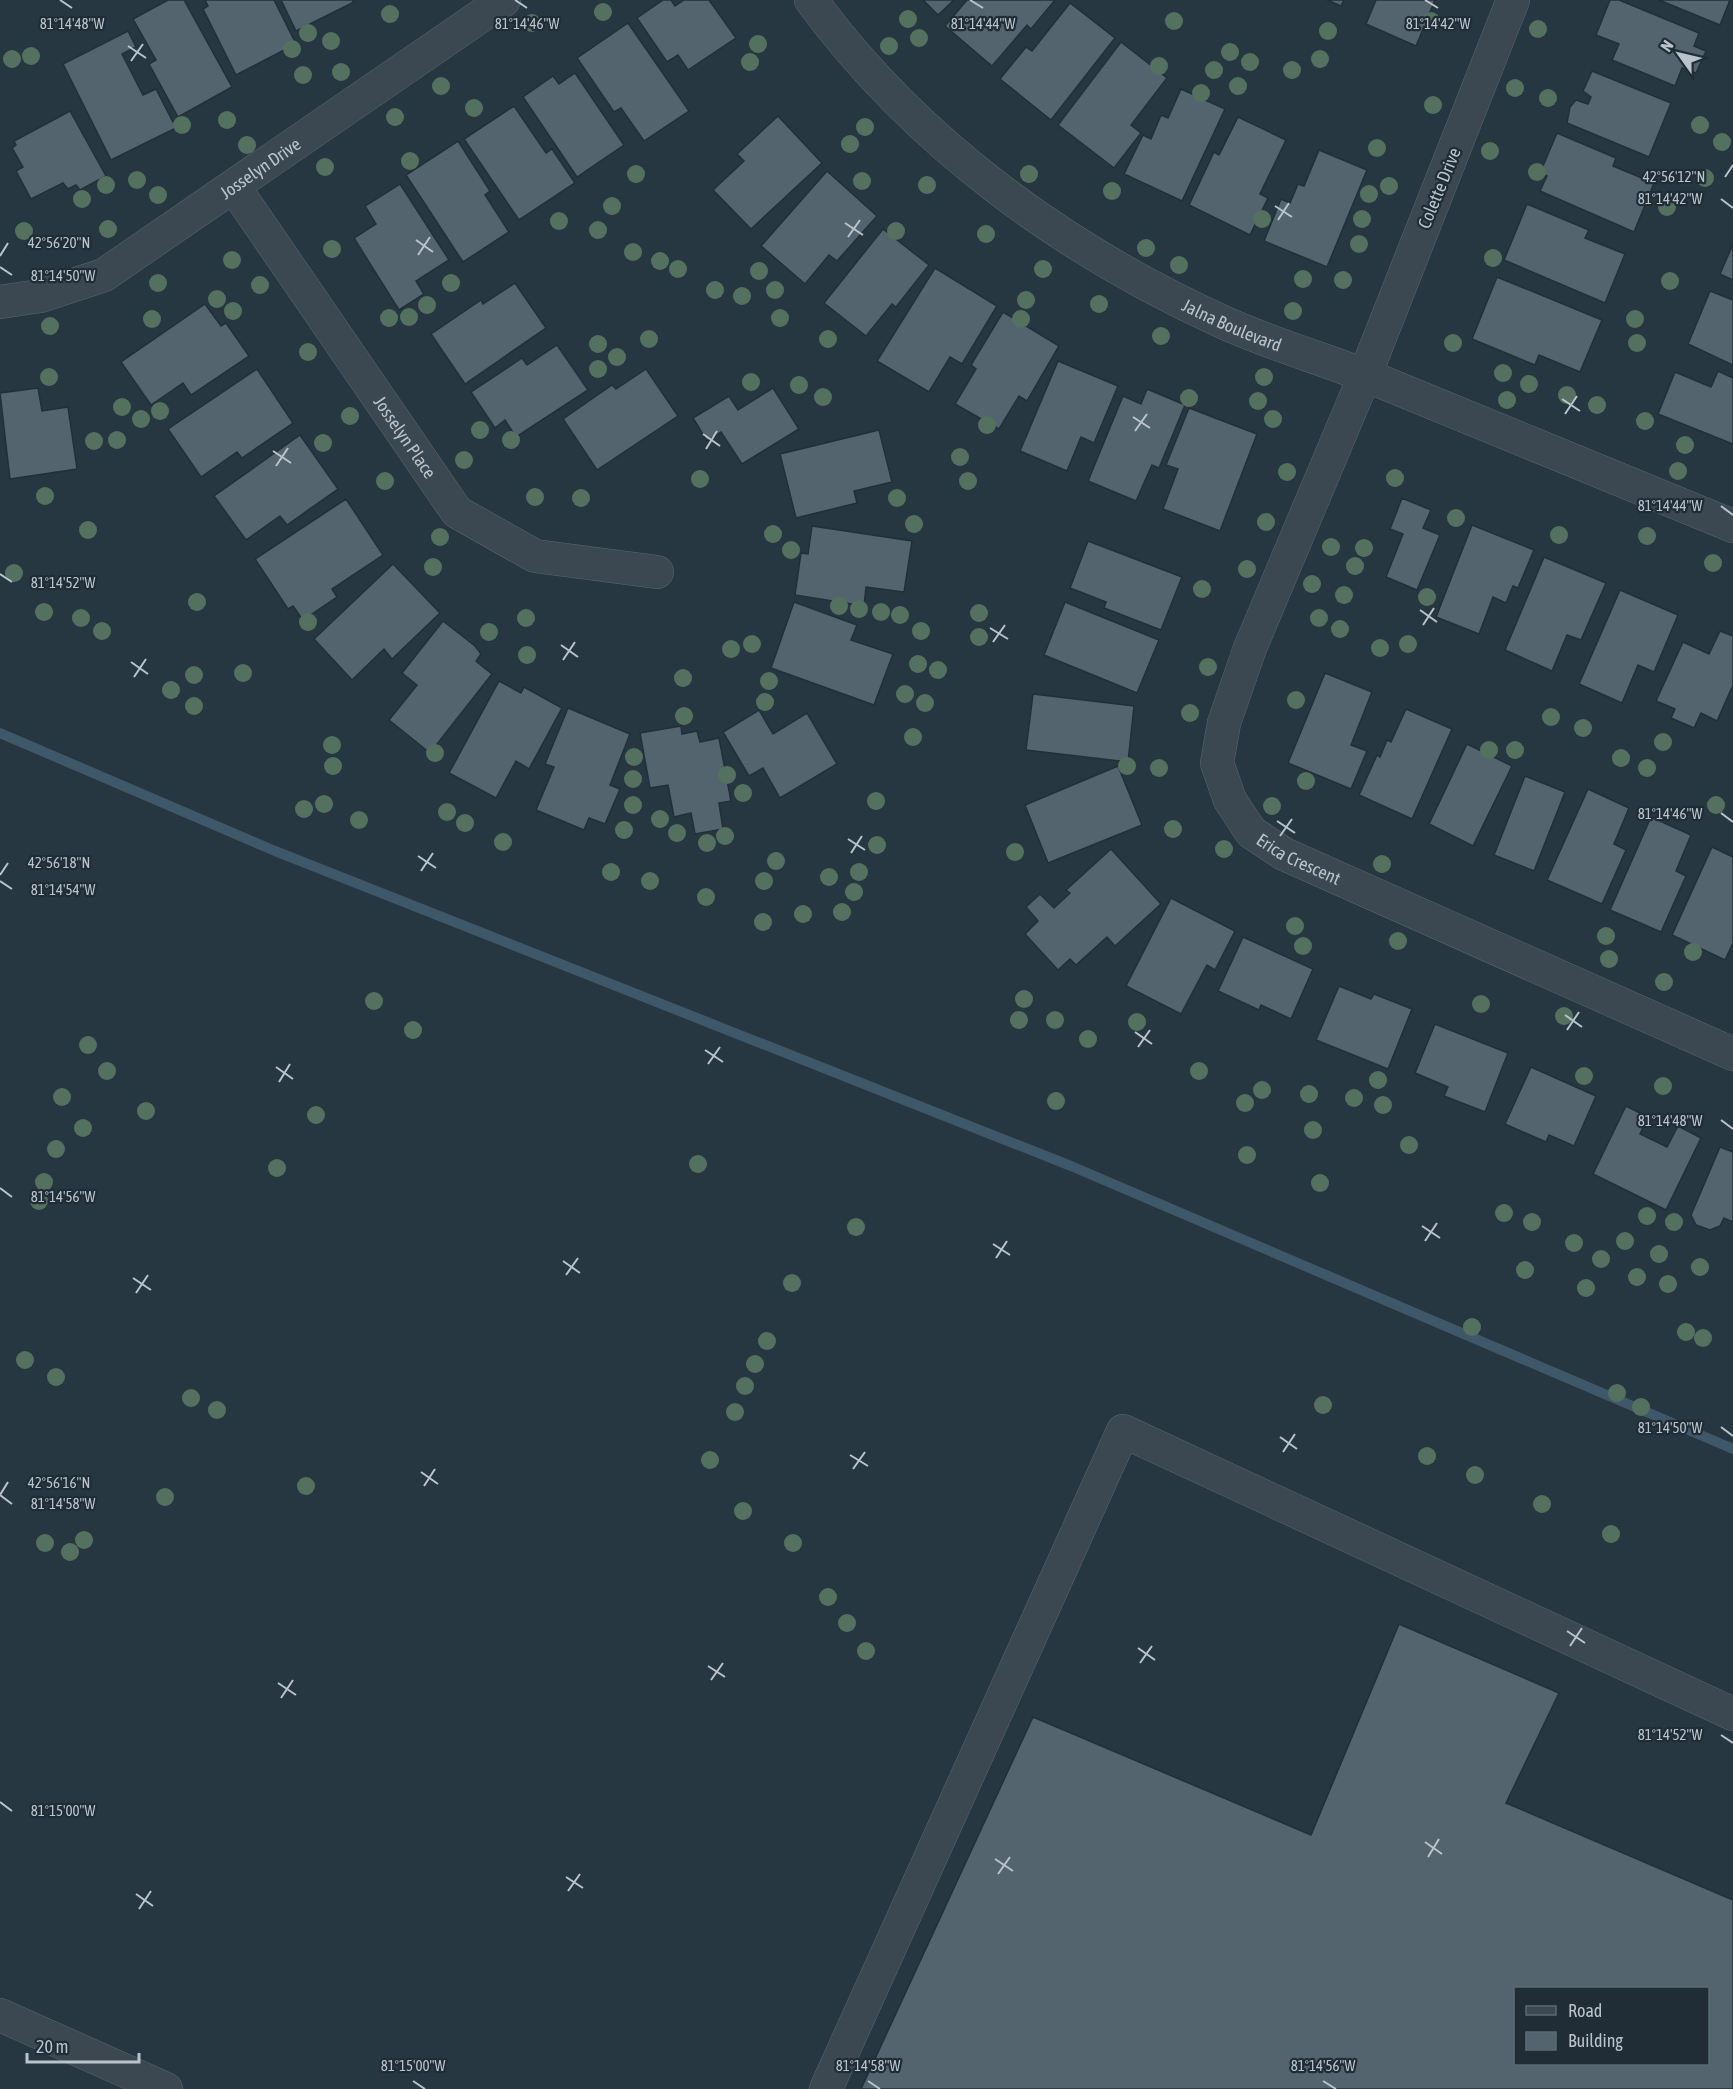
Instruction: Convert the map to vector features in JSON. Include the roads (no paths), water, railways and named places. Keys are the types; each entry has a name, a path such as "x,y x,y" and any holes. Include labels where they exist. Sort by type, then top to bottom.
{"street":[{"name":"Josselyn Drive","path":"0,302 40,296 104,275 504,0"},
{"name":"Jalna Boulevard","path":"811,0 846,48 911,117 1013,201 1120,270 1226,323 1365,375 1733,526"},
{"name":"Colette Drive","path":"1365,375 1513,0"},
{"name":"Josselyn Place","path":"234,187 457,512 535,556 657,572"},
{"name":"Erica Crescent","path":"1365,375 1250,648 1224,723 1217,763 1230,800 1251,832 1284,854 1733,1054"},
{"path":"826,2089 1123,1431 1733,1714"},
{"path":"0,2015 166,2089"}],"waterway":[{"path":"0,733 275,851 1071,1166 1733,1449"}]}
